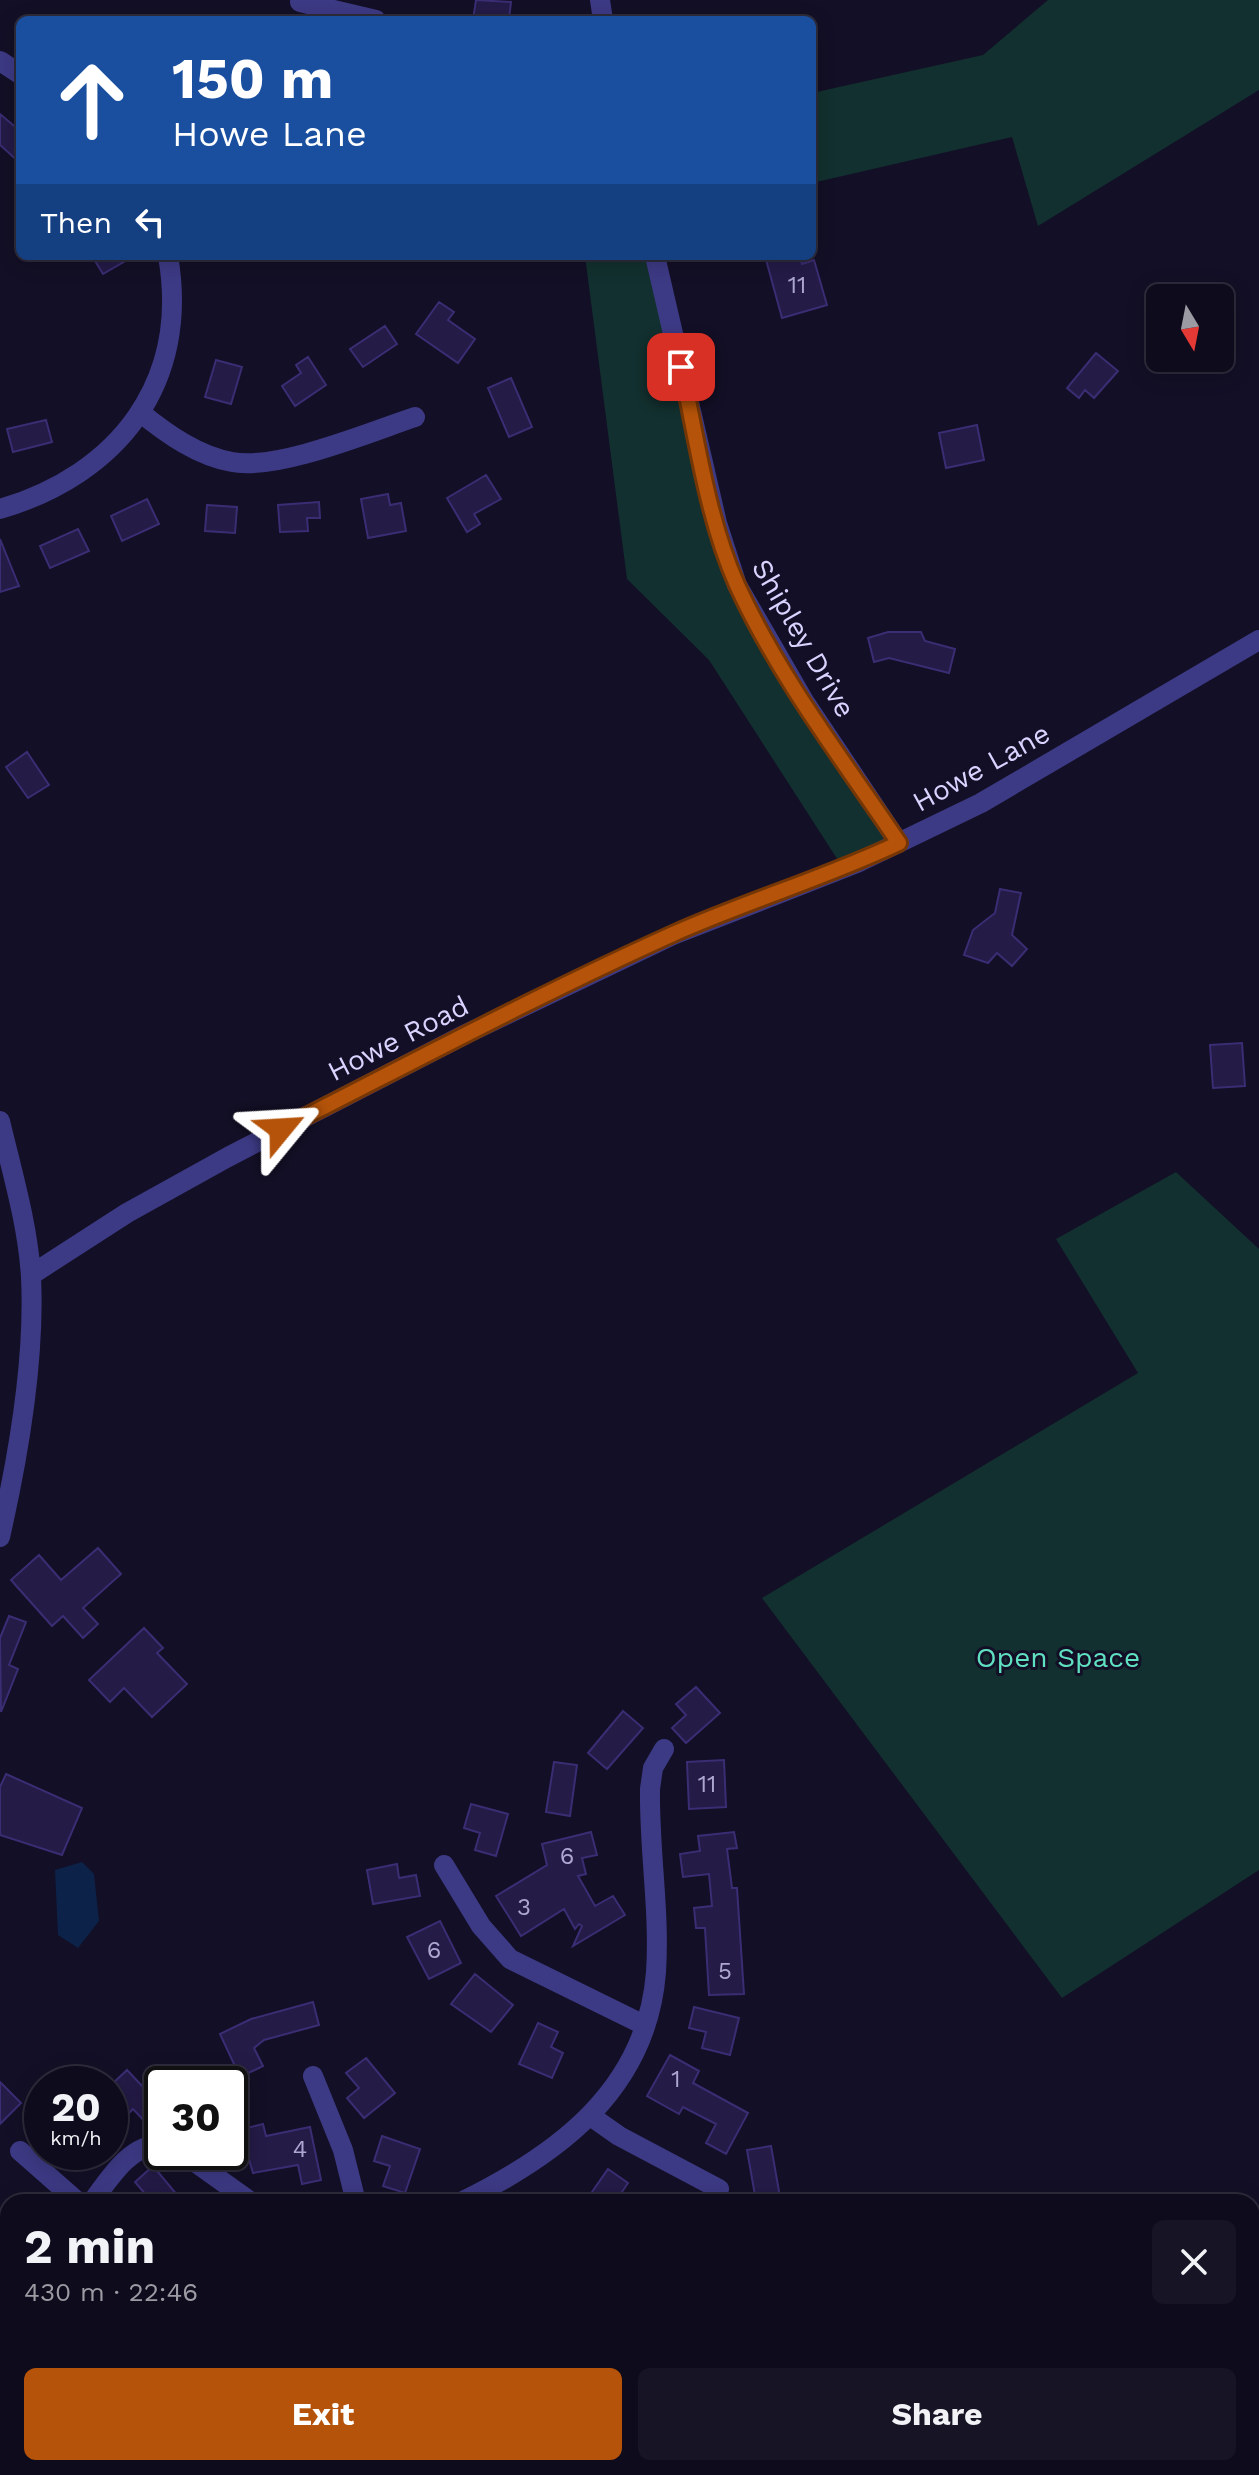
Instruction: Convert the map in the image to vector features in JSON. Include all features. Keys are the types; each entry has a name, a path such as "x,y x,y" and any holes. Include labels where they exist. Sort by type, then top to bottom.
{"street":[{"path":"298,7 352,16"},
{"path":"0,509 31,500 89,468 108,452 141,413 157,381 171,328 174,304 168,260"},
{"name":"Shipley Drive","path":"656,260 717,523 737,585 804,701 899,843"},
{"path":"141,413 167,434 210,456 234,463 292,456 415,417"},
{"name":"Howe Lane","path":"673,935 803,886 981,803 1259,640"},
{"name":"Howe Road","path":"31,1275 127,1213 228,1157 466,1034 673,935"},
{"path":"0,1121 31,1275 31,1319 15,1474 0,1537"},
{"path":"476,2194 540,2159 592,2117 629,2060 644,2025 656,1974 650,1789 653,1768 664,1749"},
{"path":"444,1865 481,1926 510,1959 644,2025"},
{"path":"313,2076 343,2150 354,2194"},
{"path":"592,2117 619,2136 719,2189"},
{"path":"98,2194 123,2161 144,2148"},
{"path":"20,2151 69,2194"},
{"path":"206,2170 240,2194"}],"green space":[{"path":"1048,0 1259,0 1259,90 1038,226 1012,137 816,182 816,92 983,55"},
{"path":"586,260 656,260 729,565 899,843 843,868 709,660 627,579"},
{"name":"Open Space","path":"1176,1172 1259,1249 1259,1870 1062,1998 762,1598 1138,1373 1056,1239"}],"water":[{"path":"82,1862 94,1874 99,1921 78,1948 58,1935 55,1870"}],"building":[{"path":"476,0 511,2 509,16 474,16"},
{"path":"0,114 16,128 16,159 0,145"},
{"path":"94,260 127,260 103,274"},
{"path":"766,260 801,260 802,264 814,260 827,305 782,318"},
{"path":"439,302 454,312 448,320 475,339 458,363 416,334"},
{"path":"385,326 397,344 363,367 350,349"},
{"path":"1096,353 1118,371 1094,398 1085,390 1079,398 1067,388"},
{"path":"308,357 326,385 295,406 282,386 301,373 296,365"},
{"path":"216,360 242,367 231,404 205,397"},
{"path":"511,378 532,427 509,437 488,388"},
{"path":"46,420 52,442 13,452 7,429"},
{"path":"977,425 984,460 946,468 939,433"},
{"path":"486,475 501,499 474,514 480,524 467,532 447,498"},
{"path":"388,494 390,505 401,503 406,531 368,538 361,499"},
{"path":"147,499 159,524 122,541 111,516"},
{"path":"319,502 320,518 307,518 308,531 280,532 278,505"},
{"path":"207,505 237,507 235,533 205,531"},
{"path":"78,529 89,551 50,568 40,546"},
{"path":"0,539 19,586 0,592"},
{"path":"888,632 921,632 925,641 955,649 949,673 889,658 874,662 868,638"},
{"path":"27,752 49,785 28,798 6,767"},
{"path":"1000,889 1021,893 1012,935 1027,949 1012,966 997,953 988,963 964,955 973,930 995,913"},
{"path":"1242,1043 1245,1086 1213,1088 1210,1045"},
{"path":"98,1548 121,1574 83,1608 98,1624 83,1638 63,1616 52,1626 11,1580 39,1555 61,1580"},
{"path":"9,1616 26,1622 9,1665 18,1669 1,1712 0,1638"},
{"path":"144,1628 163,1648 157,1653 187,1684 152,1717 124,1688 110,1702 89,1680"},
{"path":"696,1687 720,1713 686,1743 672,1728 686,1715 676,1704"},
{"path":"623,1711 643,1728 607,1769 588,1753"},
{"path":"724,1760 726,1807 689,1809 687,1762"},
{"path":"554,1762 577,1765 570,1816 546,1812"},
{"path":"6,1774 82,1808 62,1855 0,1835 0,1787"},
{"path":"471,1804 508,1814 496,1856 475,1850 480,1833 464,1828"},
{"path":"591,1832 597,1855 582,1858 586,1874 578,1876 595,1906 613,1896 625,1915 573,1946 582,1926 579,1924 575,1929 564,1909 521,1936 496,1896 547,1865 542,1844"},
{"path":"734,1832 737,1848 727,1849 732,1888 737,1888 744,1994 709,1995 705,1928 696,1928 694,1908 712,1906 709,1874 683,1877 680,1854 700,1851 698,1836"},
{"path":"397,1864 399,1878 416,1875 420,1896 373,1904 367,1870"},
{"path":"440,1921 461,1963 429,1979 407,1937"},
{"path":"475,1974 513,2005 491,2032 451,2004"},
{"path":"313,2002 319,2025 264,2040 254,2048 263,2066 248,2073 248,2066 235,2066 220,2034 251,2019"},
{"path":"694,2007 739,2018 730,2055 702,2048 706,2032 689,2028"},
{"path":"538,2023 558,2032 551,2047 563,2053 552,2078 519,2064"},
{"path":"670,2055 699,2071 693,2083 748,2113 726,2154 706,2143 716,2124 683,2107 679,2114 647,2096"},
{"path":"366,2058 395,2093 364,2118 347,2098 359,2088 346,2073"},
{"path":"128,2071 144,2088 144,2121 133,2109 128,2114"},
{"path":"0,2082 21,2103 0,2124"},
{"path":"263,2124 266,2136 310,2127 321,2180 302,2184 298,2165 253,2173 248,2156 248,2128"},
{"path":"382,2136 420,2149 405,2193 383,2186 390,2166 374,2161"},
{"path":"771,2146 779,2194 755,2194 747,2150"},
{"path":"608,2169 628,2183 620,2194 591,2194"},
{"path":"148,2170 156,2170 176,2194 145,2194 135,2182"}],"route":[{"path":"281,1129 626,956 685,929 803,886 899,843 804,701 737,585 717,523 681,367"}]}
